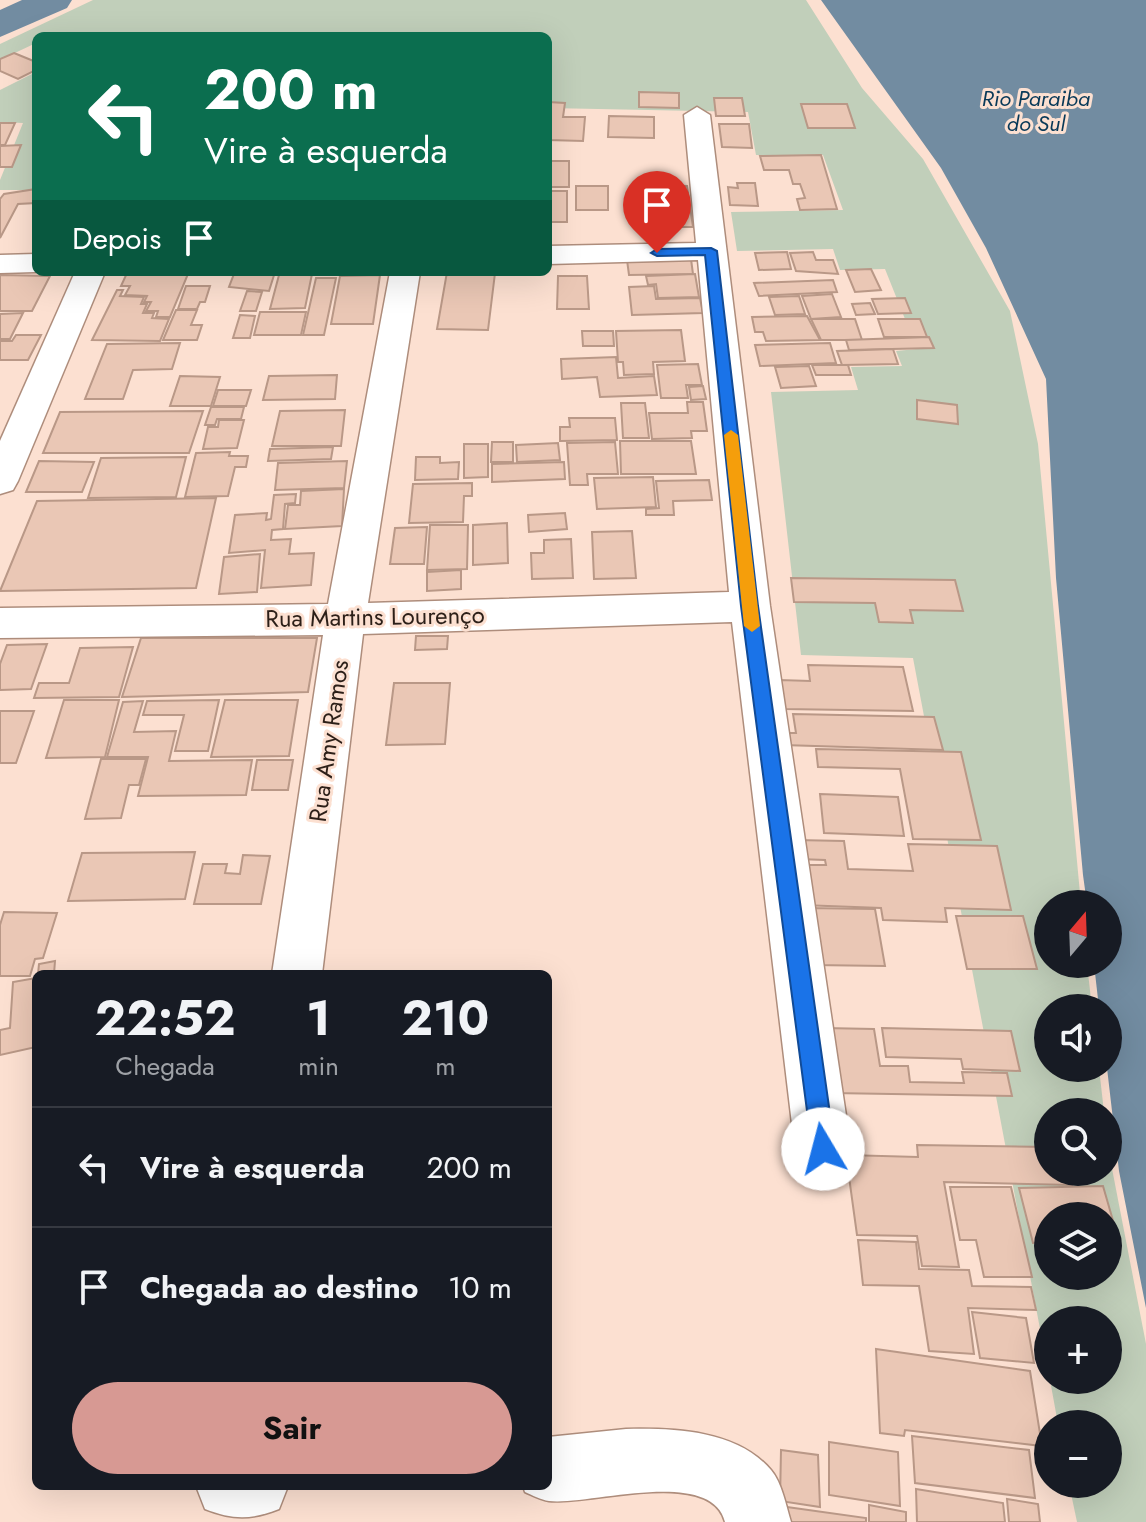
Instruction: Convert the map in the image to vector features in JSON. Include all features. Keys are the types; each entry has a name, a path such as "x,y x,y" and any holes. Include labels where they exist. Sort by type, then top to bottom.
{"street":[{"path":"697,115 750,606 823,1149"},
{"path":"552,255 711,251"},
{"path":"0,264 32,263"},
{"path":"0,481 88,276"},
{"name":"Rua Amy Ramos","path":"298,970 345,619 404,276"},
{"name":"Rua Martins Lourenço","path":"0,623 345,619 750,606"},
{"path":"552,1469 686,1461 722,1469 749,1493 758,1522"}],"green space":[{"path":"93,0 806,0 862,88 923,159 1010,311 1038,444 1080,890 1034,890 1034,978 1089,978 1090,994 1034,994 1034,1082 1101,1082 1102,1098 1034,1098 1034,1186 1115,1186 1118,1202 1034,1202 1034,1290 1122,1290 1122,1220 1146,1344 1146,1522 1077,1522 1072,1498 1122,1498 1122,1410 1055,1410 1053,1394 1122,1394 1122,1306 1036,1306 913,658 801,655 771,392 858,390 851,367 902,366 896,351 917,349 885,269 840,270 833,249 737,251 731,212 843,210 823,155 756,155 748,112 552,108 552,32 32,32 32,45 0,60 0,44"},
{"path":"32,74 32,190 0,190 0,180 23,123 0,122 0,90"}],"water":[{"name":"Rio Paraiba do Sul","path":"821,0 1146,0 1146,1308 1122,1186 1122,1098 1110,1098 1109,1082 1122,1082 1122,994 1097,994 1096,978 1122,978 1122,890 1085,890 1056,578 1046,379 986,248 941,168"}],"building":[{"path":"14,53 32,60 32,72 18,79 0,71 0,59"},
{"path":"639,92 679,93 679,108 639,107"},
{"path":"714,98 742,98 745,116 716,116"},
{"path":"552,102 565,103 563,117 585,117 583,141 552,140"},
{"path":"801,104 847,104 855,128 808,128"},
{"path":"609,116 654,117 654,138 608,137"},
{"path":"0,123 15,123 5,145 0,145"},
{"path":"719,124 749,124 752,148 722,147"},
{"path":"21,145 12,167 0,167 0,146"},
{"path":"821,155 837,209 800,210 797,199 805,198 800,184 793,184 789,170 764,170 760,156"},
{"path":"552,161 569,161 569,187 552,187"},
{"path":"737,183 755,183 758,206 730,205 728,187 738,188"},
{"path":"655,185 687,186 693,227 658,227"},
{"path":"576,186 608,186 608,210 576,210"},
{"path":"32,190 32,203 18,204 0,238 0,199 4,194"},
{"path":"552,191 567,191 567,222 552,222"},
{"path":"787,252 791,269 759,270 755,253"},
{"path":"813,252 816,260 833,260 838,274 796,271 790,253"},
{"path":"691,259 693,274 629,275 627,260"},
{"path":"871,269 881,290 855,292 846,270"},
{"path":"695,274 699,297 658,298 656,284 648,285 646,276"},
{"path":"0,275 50,276 32,311 0,311"},
{"path":"126,276 187,276 170,317 156,317 158,311 146,311 151,302 144,302 147,296 125,295 130,286 121,286"},
{"path":"233,276 274,276 269,291 229,287"},
{"path":"279,276 312,276 305,308 270,309"},
{"path":"340,276 380,276 373,324 331,324"},
{"path":"446,276 495,276 488,330 437,329"},
{"path":"558,276 587,276 589,309 557,309"},
{"path":"316,278 336,278 324,335 303,335"},
{"path":"833,280 837,292 759,296 754,283"},
{"path":"186,286 210,286 205,302 200,302 197,309 178,309"},
{"path":"654,286 656,299 700,298 703,313 632,315 629,287"},
{"path":"117,290 123,290 120,296 144,297 141,304 147,304 143,313 154,313 152,318 169,319 160,341 92,340"},
{"path":"247,291 262,292 256,311 240,311"},
{"path":"832,294 841,317 811,319 802,296"},
{"path":"799,296 805,314 775,315 769,297"},
{"path":"905,298 911,313 878,314 872,299"},
{"path":"870,303 875,314 856,315 852,304"},
{"path":"176,310 197,310 191,325 202,325 197,340 163,340"},
{"path":"260,312 306,312 301,335 254,335"},
{"path":"23,313 10,339 0,339 0,314"},
{"path":"240,315 255,316 250,338 233,338"},
{"path":"807,316 820,340 766,341 763,332 755,332 752,317"},
{"path":"811,319 855,319 862,340 821,340"},
{"path":"878,319 920,319 927,337 884,337"},
{"path":"681,330 685,361 653,362 654,374 624,375 623,362 618,362 616,331"},
{"path":"582,331 613,331 614,346 583,346"},
{"path":"16,335 41,335 28,360 0,360 0,341 12,341"},
{"path":"929,337 934,348 849,350 846,340"},
{"path":"180,343 172,369 133,370 123,399 85,399 107,344"},
{"path":"830,343 836,363 760,366 755,345"},
{"path":"893,349 898,364 842,365 837,351"},
{"path":"616,357 618,378 654,376 657,395 600,397 597,377 562,379 561,359"},
{"path":"698,364 702,385 686,385 688,398 661,398 657,365"},
{"path":"812,365 848,365 851,375 816,375"},
{"path":"809,366 816,386 781,388 775,367"},
{"path":"337,375 335,399 263,400 269,376"},
{"path":"180,376 220,377 211,406 170,406"},
{"path":"703,386 706,399 691,400 689,387"},
{"path":"218,390 251,390 246,406 213,406"},
{"path":"917,400 957,405 958,424 917,419"},
{"path":"687,402 703,402 707,431 691,431 692,438 652,439 649,413 688,413"},
{"path":"621,403 645,403 649,438 623,438"},
{"path":"211,407 244,407 241,419 217,419 215,425 205,425"},
{"path":"345,410 341,446 272,446 280,411"},
{"path":"203,411 189,453 43,453 60,412"},
{"path":"569,418 615,418 617,440 560,441 560,427 570,427"},
{"path":"219,420 244,420 237,448 203,449 208,427 218,427"},
{"path":"620,441 691,441 696,474 621,474"},
{"path":"492,442 513,442 513,462 491,462"},
{"path":"615,442 618,474 587,474 588,485 570,485 567,443"},
{"path":"558,443 560,460 517,462 516,445"},
{"path":"464,444 488,444 488,477 464,478"},
{"path":"333,447 331,459 268,461 270,449"},
{"path":"230,452 229,456 248,456 246,467 235,467 228,496 185,497 196,453"},
{"path":"186,457 176,497 88,498 101,458"},
{"path":"416,457 440,457 440,463 459,462 458,479 415,480"},
{"path":"39,461 94,462 82,492 26,492"},
{"path":"347,461 344,488 275,490 278,463"},
{"path":"564,462 565,479 492,482 492,464"},
{"path":"653,477 656,507 597,509 594,478"},
{"path":"709,480 712,500 673,501 674,515 646,515 646,509 659,508 656,481"},
{"path":"472,483 472,496 464,496 463,522 409,523 413,484"},
{"path":"344,489 342,526 285,529 288,505 300,505 301,491"},
{"path":"296,494 295,503 285,504 283,529 272,530 271,540 291,539 289,554 314,553 311,585 261,588 265,550 229,553 235,515 267,513 266,520 271,519 274,495"},
{"path":"216,498 196,588 0,591 37,501"},
{"path":"565,513 567,529 529,532 528,515"},
{"path":"507,523 508,563 473,565 473,525"},
{"path":"430,525 468,525 467,569 427,570"},
{"path":"427,527 424,564 390,564 395,528"},
{"path":"632,531 636,578 594,579 592,532"},
{"path":"571,539 573,578 532,579 531,553 544,553 544,540"},
{"path":"260,554 257,592 219,594 224,557"},
{"path":"461,570 461,589 427,591 427,572"},
{"path":"791,578 955,580 963,611 910,610 913,623 879,622 875,603 794,602"},
{"path":"416,636 448,636 447,649 415,650"},
{"path":"141,638 317,638 308,692 122,697"},
{"path":"47,644 31,689 0,690 0,664 7,645"},
{"path":"133,647 119,697 34,698 39,683 69,683 80,648"},
{"path":"808,665 903,667 913,711 784,709 780,680 810,681"},
{"path":"394,683 450,683 445,744 386,745"},
{"path":"64,700 119,700 105,757 46,758"},
{"path":"219,700 208,751 175,751 184,715 143,715 147,701"},
{"path":"225,700 298,700 289,756 211,757"},
{"path":"143,701 134,732 176,731 169,761 252,760 246,795 138,796 148,757 107,757 123,702"},
{"path":"0,711 34,711 16,763 0,763"},
{"path":"793,714 934,717 943,750 783,745 781,733 796,733"},
{"path":"816,749 961,752 981,840 913,839 900,769 818,767"},
{"path":"101,759 146,759 139,785 129,785 121,818 85,819"},
{"path":"257,760 293,760 288,790 252,790"},
{"path":"820,794 898,797 904,836 824,833"},
{"path":"796,840 844,841 848,869 913,871 908,844 997,846 1011,910 945,908 947,922 883,920 881,908 801,905 797,865 826,865 825,860 798,859"},
{"path":"195,852 185,899 68,901 82,853"},
{"path":"243,855 270,856 261,904 194,904 203,864 227,864 225,873 240,874"},
{"path":"806,908 875,909 885,966 813,965"},
{"path":"4,912 57,913 43,958 35,959 30,976 0,976 0,925"},
{"path":"956,916 1023,916 1034,969 967,969"},
{"path":"55,961 54,970 38,970 39,964"},
{"path":"32,979 32,1048 0,1055 0,1030 10,1028 13,982"},
{"path":"824,1028 874,1029 880,1066 908,1066 910,1082 964,1083 962,1072 1007,1073 1012,1096 832,1093"},
{"path":"882,1028 1011,1031 1020,1071 963,1069 961,1059 886,1057"},
{"path":"917,1145 1034,1147 1034,1184 944,1182 959,1267 922,1266 917,1236 857,1235 846,1155 918,1157"},
{"path":"1103,1186 1108,1202 1034,1202 1033,1243 1019,1188"},
{"path":"950,1187 1011,1187 1032,1277 984,1277 976,1240 960,1240"},
{"path":"858,1240 916,1242 919,1269 969,1270 972,1286 1031,1287 1035,1306 1034,1310 968,1308 974,1354 929,1351 919,1286 863,1285"},
{"path":"972,1312 1026,1318 1034,1363 980,1358"},
{"path":"876,1349 1030,1371 1036,1410 1034,1445 905,1430 904,1436 880,1433"},
{"path":"912,1436 1029,1450 1034,1498 915,1483"},
{"path":"829,1442 898,1452 900,1506 829,1495"},
{"path":"781,1450 818,1455 820,1507 780,1501"},
{"path":"916,1489 1003,1503 1005,1522 917,1522"},
{"path":"1007,1499 1038,1504 1040,1522 1009,1522"},
{"path":"869,1505 906,1512 906,1522 869,1522"},
{"path":"787,1507 866,1518 866,1522 787,1522"}],"waterway":[{"path":"0,25 53,0"}],"slow traffic":[{"path":"731,435 752,626"}],"route":[{"path":"657,253 711,251 750,606 823,1149"}]}
